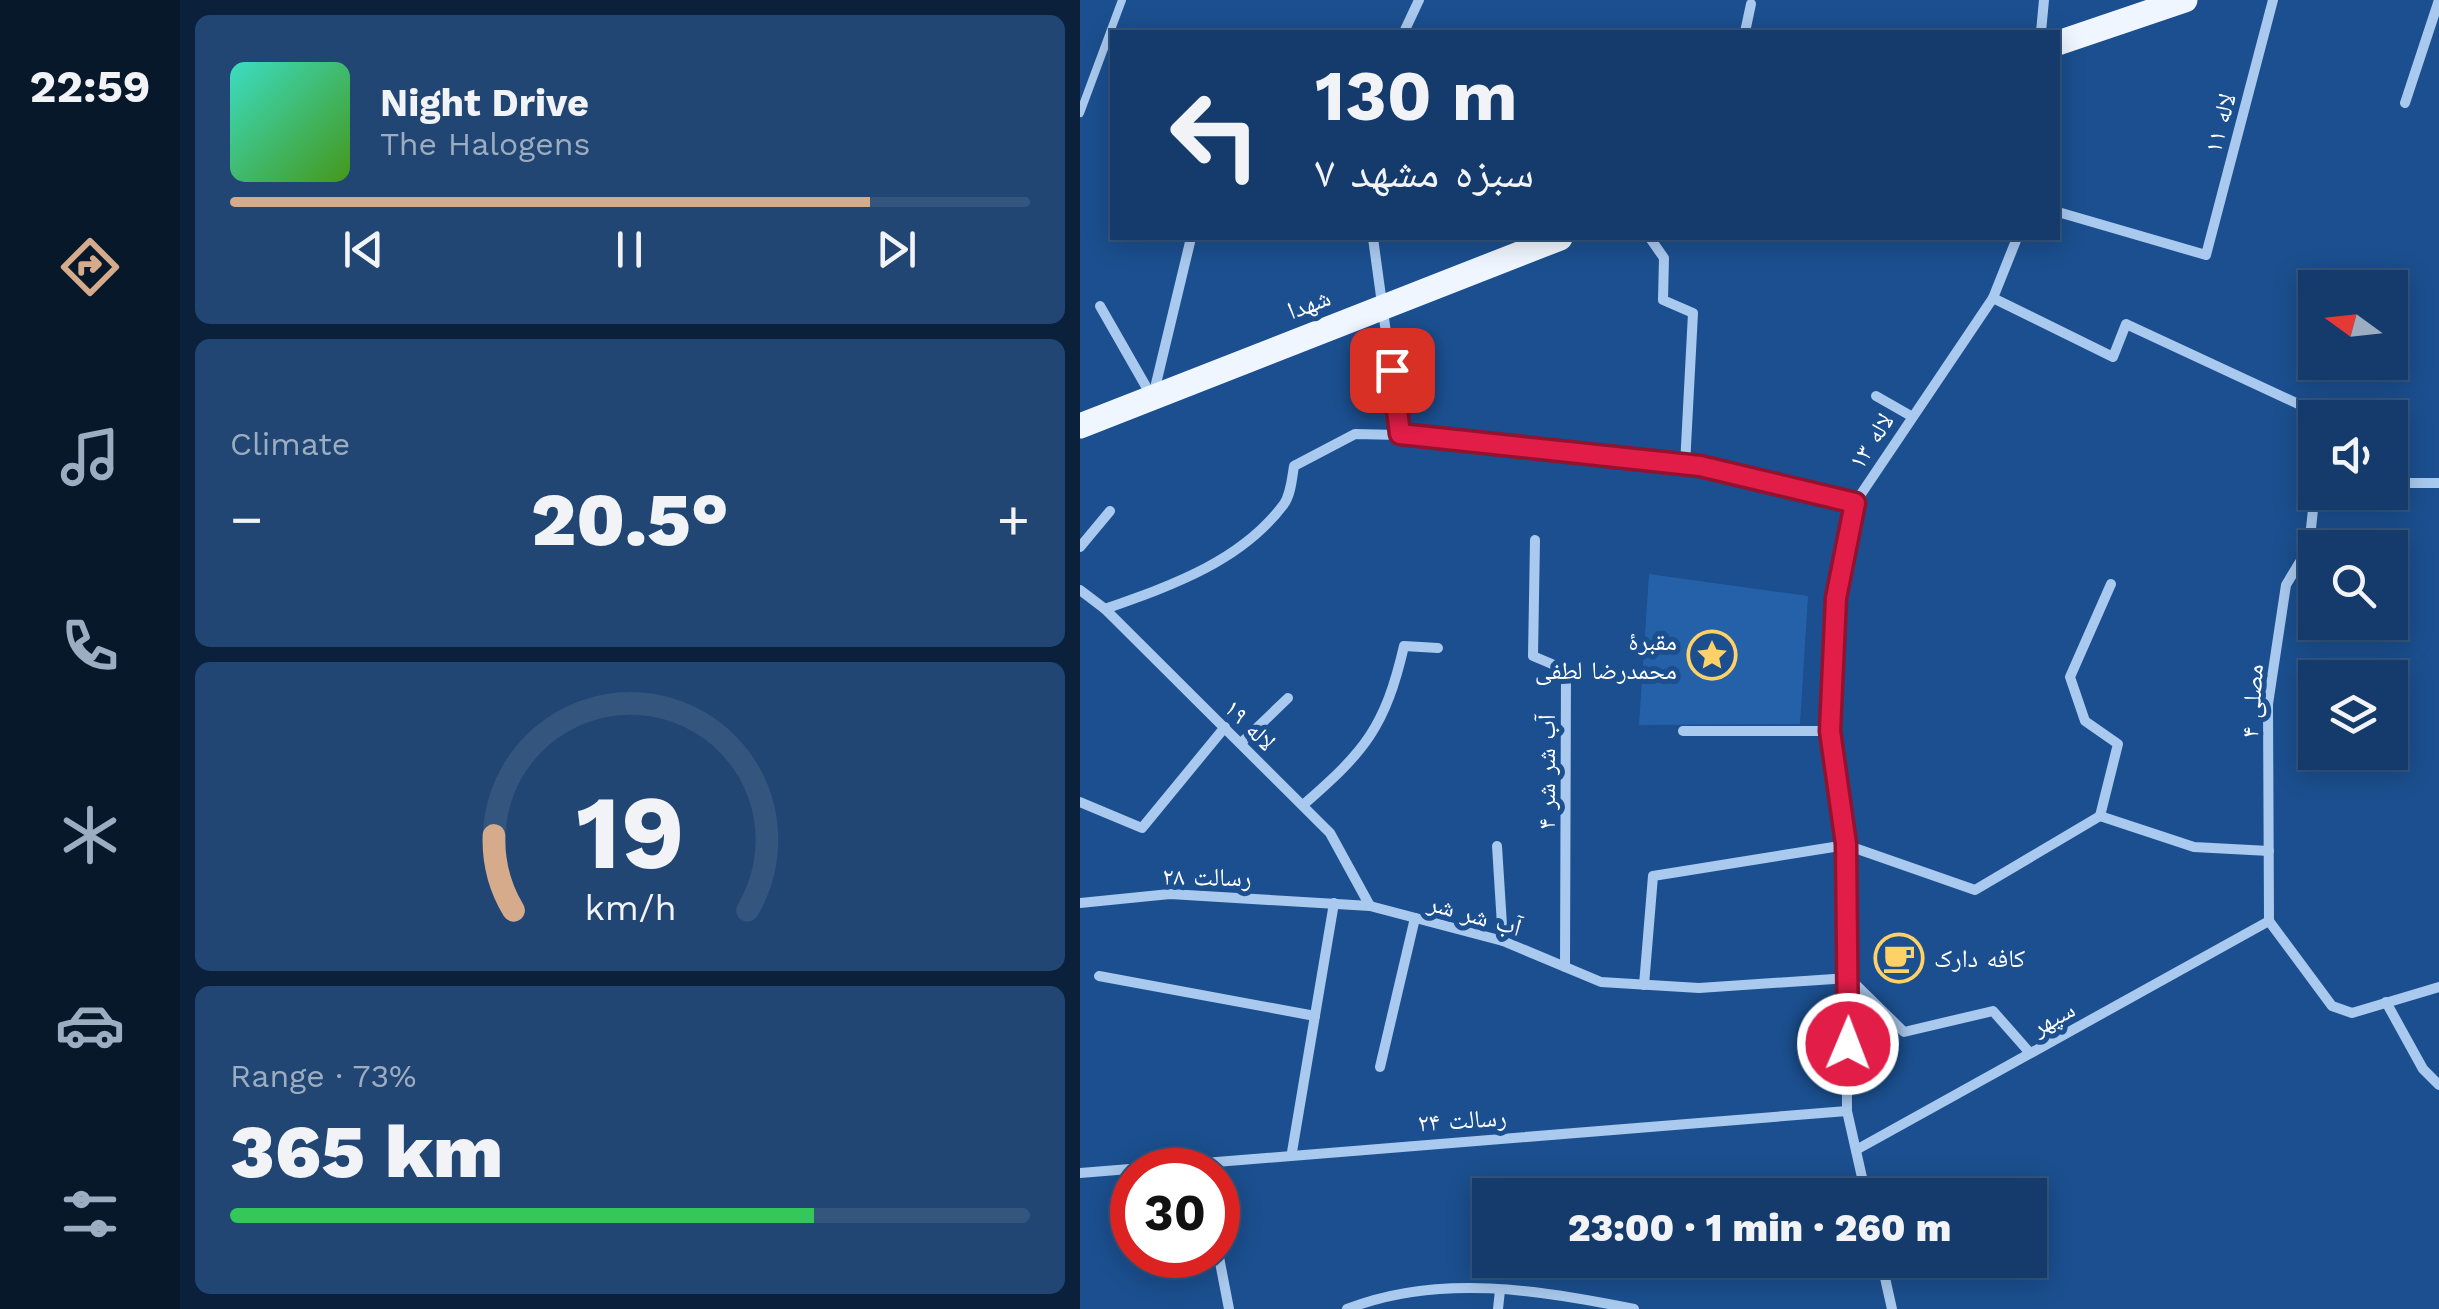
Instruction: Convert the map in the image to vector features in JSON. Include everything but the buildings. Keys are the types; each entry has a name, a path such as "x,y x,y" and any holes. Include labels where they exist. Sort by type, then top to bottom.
{"main road":[{"path":"2060,42 2184,0"},
{"name":"شهدا","path":"1080,426 1555,240"}],"street":[{"path":"1405,30 1419,0"},
{"path":"2041,30 2044,0"},
{"name":"۱۱ لاله","path":"2060,213 2206,255 2273,0"},
{"path":"2405,103 2439,0"},
{"path":"1745,30 1751,4"},
{"path":"1152,398 1191,240"},
{"path":"1373,240 1400,434"},
{"path":"1651,240 1664,258 1663,300 1693,313 1685,465"},
{"name":"لاله ۱۳","path":"1862,1178 1846,1111 1850,978 1846,844 1830,731 1836,598 1855,503 1992,298 2016,240"},
{"path":"1992,298 2112,357 2126,324 2298,405"},
{"path":"1100,306 1152,398"},
{"path":"1876,396 1911,416"},
{"path":"1106,609 1174,585 1232,554 1286,501 1294,466 1355,434 1400,434 1700,466 1855,503"},
{"path":"2408,483 2439,483"},
{"name":"۴ مصلی","path":"2269,921 2268,704 2286,585 2309,547 2313,510"},
{"path":"1080,546 1110,512"},
{"name":"۴ آب شر شر","path":"1535,540 1533,656 1566,670 1565,967"},
{"path":"1644,985 1654,876 1846,844 1975,890 2100,816 2118,744 2084,721 2070,677 2110,584"},
{"name":"۱۹ لاله","path":"1080,590 1106,609 1330,833 1370,906"},
{"path":"1303,805 1360,755 1392,698 1404,646 1438,648"},
{"path":"1240,743 1288,698"},
{"path":"1080,802 1142,828 1225,727"},
{"path":"1683,731 1830,731"},
{"path":"2100,816 2194,847 2268,851"},
{"path":"1497,846 1503,941"},
{"name":"۲۸ رسالت","path":"1080,903 1170,894 1334,903"},
{"path":"1292,1152 1334,903"},
{"name":"آب شر شر","path":"1334,903 1370,906 1503,941 1601,982 1699,988 1850,978"},
{"path":"1380,1068 1415,918"},
{"path":"2269,921 2332,1006 2352,1013 2439,987"},
{"name":"سپهر","path":"1856,1150 2269,921"},
{"path":"1099,976 1315,1016"},
{"path":"1850,978 1904,1032 1993,1011 2030,1053"},
{"path":"2386,1002 2424,1069 2439,1085"},
{"name":"۲۴ رسالت","path":"1240,1160 1292,1152 1846,1111"},
{"name":"۲۴ رسالت","path":"1080,1173 1110,1171"},
{"path":"1223,1278 1228,1309"},
{"path":"1885,1278 1892,1309"},
{"path":"1346,1309 1412,1291 1536,1289 1634,1309"},
{"path":"1498,1309 1500,1290"}],"lane":[{"path":"1111,30 1122,0"},
{"path":"1080,112 1110,32"}],"shaded area":[{"path":"1649,574 1808,596 1800,724 1639,725"}],"place":[{"name":"مقبرهٔ محمدرضا لطفی","path":"1712,655"},
{"name":"کافه دارک","path":"1899,958"}],"route":[{"path":"1392,370 1400,434 1700,466 1855,503 1836,598 1830,731 1846,844 1848,1044"}]}
